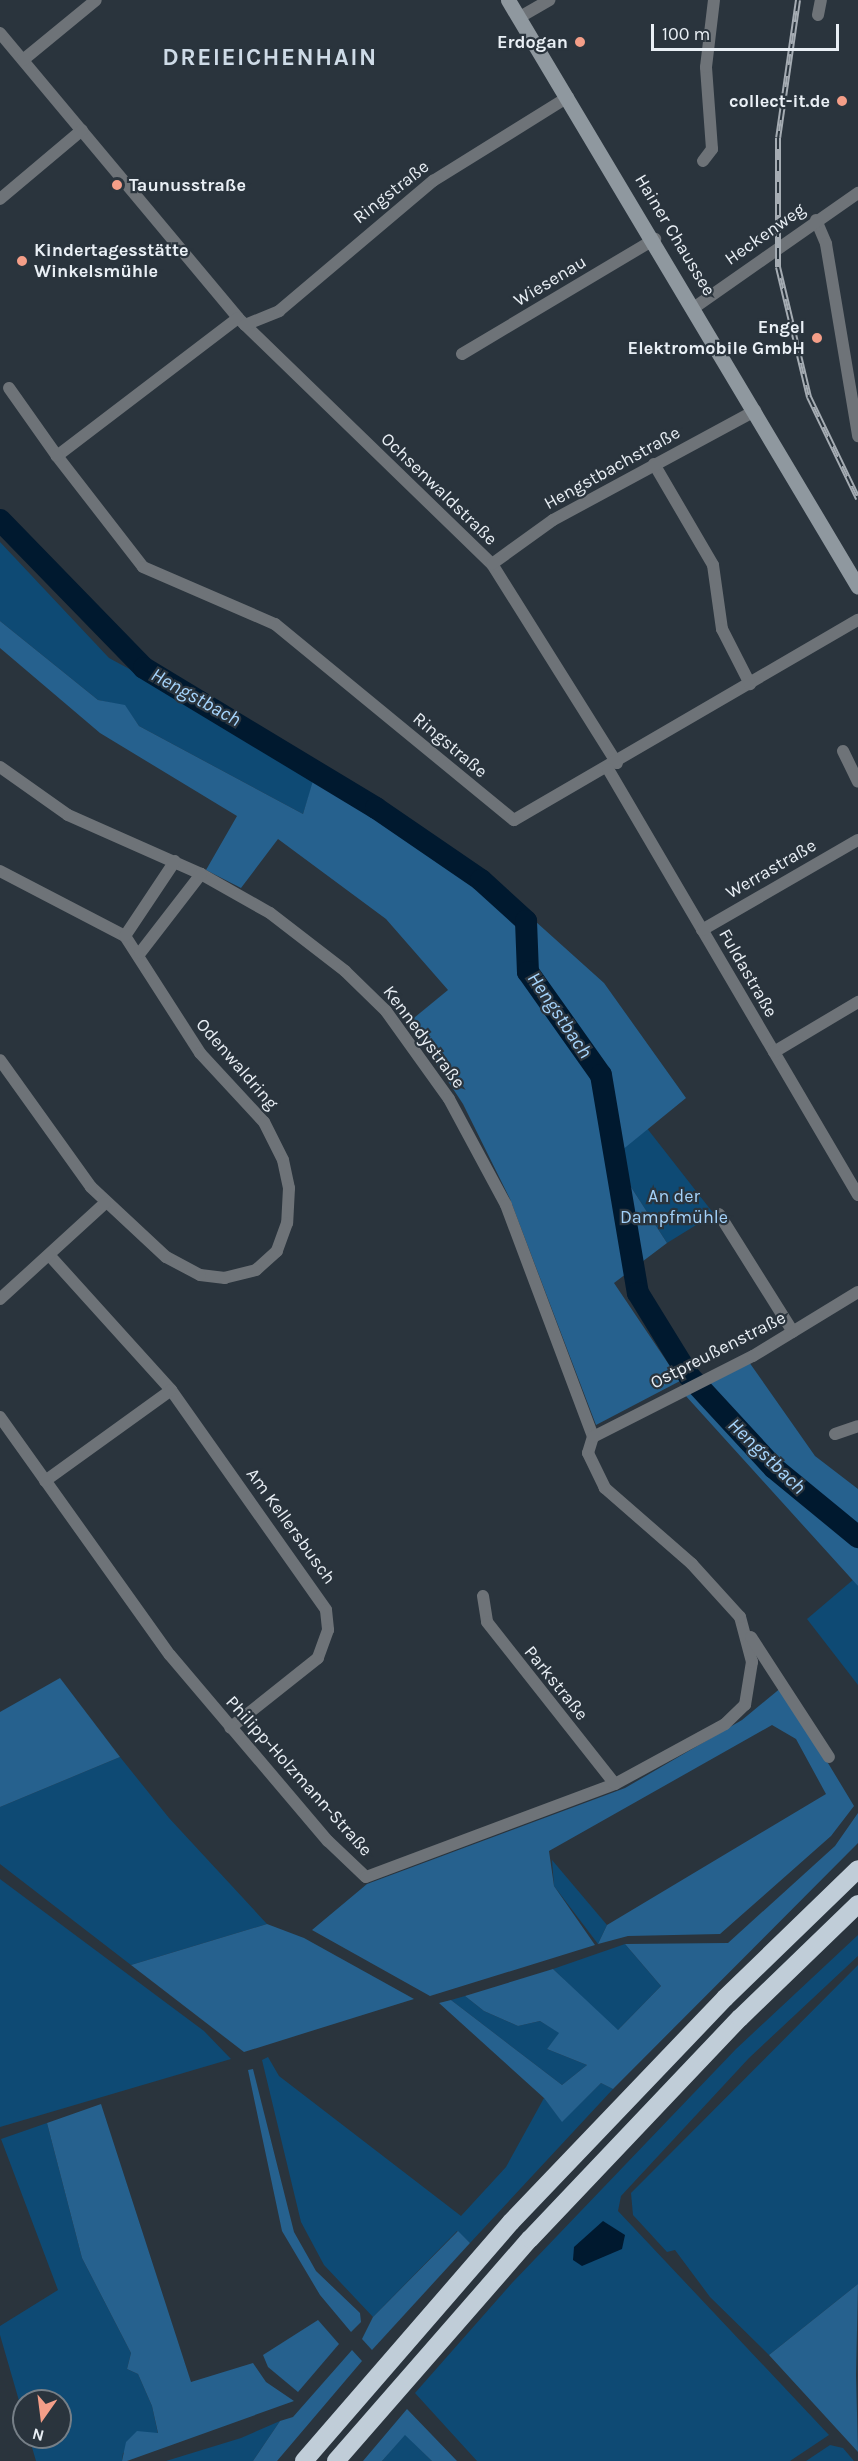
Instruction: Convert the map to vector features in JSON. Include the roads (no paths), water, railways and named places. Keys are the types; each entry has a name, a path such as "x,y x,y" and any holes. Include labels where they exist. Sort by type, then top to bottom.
{"highway":[{"path":"304,2461 519,2214 858,1869"},
{"path":"336,2461 530,2239 740,2018 858,1904"}],"street":[{"path":"23,60 96,0"},
{"name":"Hainer Chaussee","path":"508,0 655,239 858,587"},
{"path":"520,17 550,0"},
{"path":"703,161 712,149 706,67 714,0"},
{"path":"818,15 821,0"},
{"path":"0,33 242,321"},
{"name":"Ringstraße","path":"57,456 242,321 279,311 433,181 568,97"},
{"path":"0,199 82,130"},
{"name":"Heckenweg","path":"695,307 816,220 858,193"},
{"path":"816,220 826,244 858,436"},
{"name":"Wiesenau","path":"462,354 655,239"},
{"name":"Ochsenwaldstraße","path":"242,321 492,564 612,766"},
{"name":"Ringstraße","path":"9,388 57,456 143,567 275,624 509,818 519,821 858,620"},
{"name":"Hengstbachstraße","path":"492,564 553,520 755,411"},
{"path":"654,464 713,565 722,629 750,684"},
{"path":"843,751 858,782"},
{"name":"Fuldastraße","path":"612,766 702,930 857,1189"},
{"name":"Kennedystraße","path":"0,767 68,815 201,873 270,913 345,971 386,1011 432,1072 506,1205 593,1437"},
{"name":"Werrastraße","path":"702,930 858,840"},
{"path":"125,936 175,861"},
{"name":"Odenwaldring","path":"0,871 125,936 140,952 187,1035 272,1132 286,1170 289,1209 283,1236 266,1263 225,1278 200,1275 166,1257 105,1203 0,1060"},
{"path":"140,952 201,873"},
{"path":"774,1052 858,1002"},
{"path":"0,1299 50,1256 105,1203"},
{"path":"719,1214 793,1332"},
{"name":"Am Kellersbusch","path":"50,1256 171,1390 326,1610 327,1636 318,1658 230,1728"},
{"name":"Ostpreußenstraße","path":"593,1437 793,1332 858,1292"},
{"path":"45,1481 171,1390"},
{"name":"Philipp-Holzmann-Straße","path":"0,1417 45,1481 230,1728 366,1877 615,1784 739,1712 752,1681 748,1634"},
{"path":"835,1434 858,1426"},
{"name":"Philipp-Holzmann-Straße","path":"593,1437 588,1453 605,1488 722,1595 829,1757"},
{"name":"Parkstraße","path":"483,1596 487,1622 615,1784"}],"waterway":[{"name":"Hengstbach","path":"0,520 144,668 376,808 481,880 526,921 528,972 601,1075 638,1293 689,1376 774,1468 858,1537"}],"railway":[{"path":"798,0 778,138 778,267 809,397 858,499"}],"place":[{"name":"Erdogan","path":"580,42"},
{"name":"collect-it.de","path":"842,101"},
{"name":"Taunusstraße","path":"117,185"},
{"name":"Kindertagesstätte Winkelsmühle","path":"22,261"},
{"name":"Engel Elektromobile GmbH","path":"817,338"}],"district":[{"name":"DREIEICHENHAIN","path":"270,58"}],"park label":[{"name":"An der Dampfmühle","path":"674,1207"}]}
